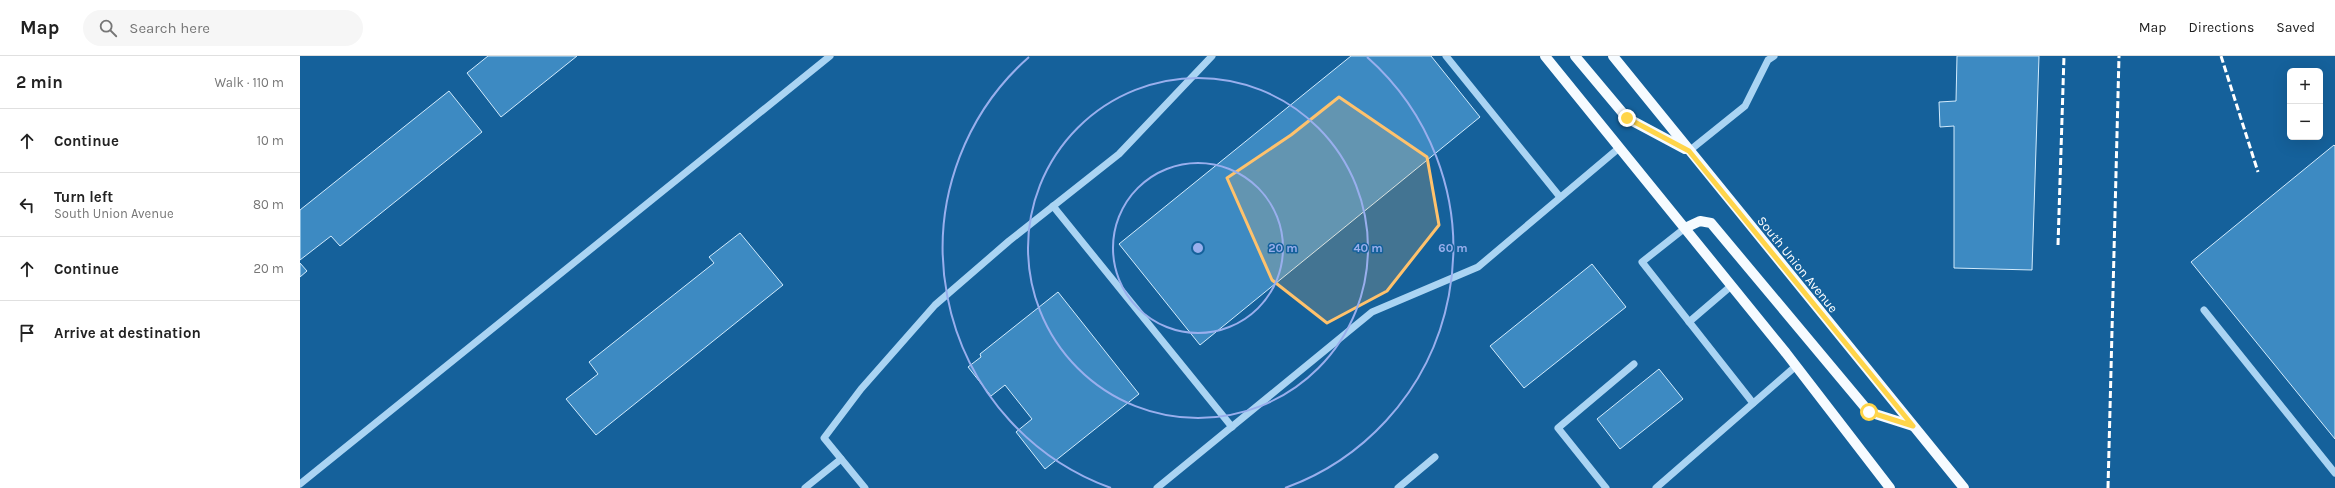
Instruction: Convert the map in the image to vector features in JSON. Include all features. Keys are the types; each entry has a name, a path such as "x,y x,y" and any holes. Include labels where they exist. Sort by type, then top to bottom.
{"main road":[{"path":"1545,56 1796,366 1890,488"},
{"path":"1575,56 1627,118 1689,151"},
{"name":"South Union Avenue","path":"1613,56 1964,488"},
{"path":"1685,228 1700,221 1712,223 1869,412 1913,426"}],"lane":[{"path":"300,484 830,56"},
{"path":"865,488 824,438 861,389 935,304 1009,241 1119,154 1212,56"},
{"path":"1446,56 1560,197"},
{"path":"1689,151 1745,106 1768,60 1774,56"},
{"path":"1157,488 1372,312 1478,267 1619,148"},
{"path":"1053,206 1232,427"},
{"path":"1685,228 1642,262 1753,403"},
{"path":"1689,322 1731,286"},
{"path":"2204,310 2335,473"},
{"path":"1606,488 1558,428 1634,364"},
{"path":"1656,488 1796,366"},
{"path":"1398,488 1435,457"},
{"path":"805,488 841,459"}],"highlighted area":[{"path":"1339,97 1427,157 1439,225 1387,291 1327,323 1272,280 1227,178 1291,135"}],"building":[{"path":"488,56 577,56 501,117 467,73"},
{"path":"1351,56 1431,56 1480,117 1200,345 1119,244"},
{"path":"1957,56 2039,56 2032,270 1954,268 1954,126 1940,127 1939,102 1956,101"},
{"path":"449,91 482,132 340,246 331,236 300,260 300,210"},
{"path":"2334,145 2335,146 2335,439 2191,262"},
{"path":"740,233 783,285 596,435 566,399 598,374 589,362 714,263 709,257"},
{"path":"300,263 307,271 300,277"},
{"path":"1592,264 1626,307 1524,388 1490,346"},
{"path":"1058,292 1139,394 1045,469 1016,432 1032,419 1005,385 991,396 968,367 981,357 980,354"},
{"path":"1659,369 1683,399 1620,449 1597,419"}],"railway":[{"path":"2058,245 2064,56"},
{"path":"2108,488 2119,56"},
{"path":"2221,56 2258,172"}],"route":[{"path":"1627,118 1689,151 1913,426 1869,412"}]}
